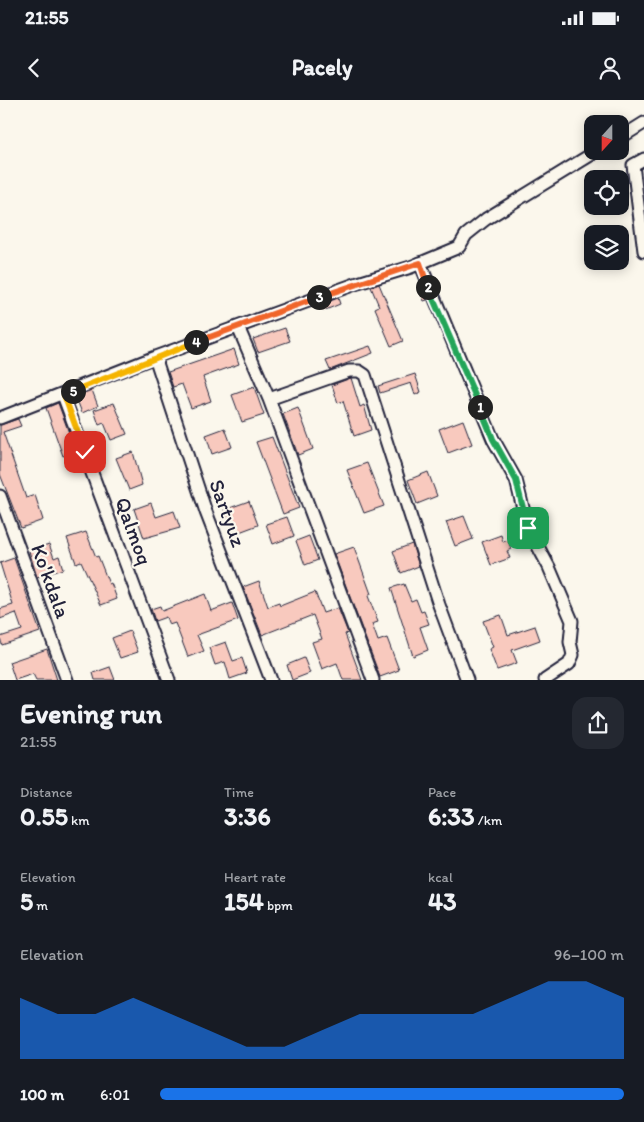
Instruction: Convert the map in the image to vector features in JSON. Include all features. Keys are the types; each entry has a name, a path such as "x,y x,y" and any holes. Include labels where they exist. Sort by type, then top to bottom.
{"street":[{"path":"629,132 644,123"},
{"path":"0,418 64,395 155,357 358,283 420,263 459,247 466,235 486,219 584,159"},
{"path":"644,159 633,166 644,251"},
{"path":"420,263 493,439 516,480 528,528 549,567 572,621 570,642 573,655 569,664 545,680"},
{"path":"238,327 269,399 373,680"},
{"name":"Sartyuz","path":"155,357 206,512 271,680"},
{"path":"269,399 350,371 359,371 365,375 439,605 468,680"},
{"name":"Qalmoq","path":"64,395 169,680"},
{"name":"Ko'kdala","path":"0,496 67,680"}],"building":[{"path":"379,284 403,341 391,346 375,308 379,306 371,287"},
{"path":"422,288 427,300 424,301 419,290"},
{"path":"338,298 340,304 323,311 320,305"},
{"path":"285,328 290,341 258,352 253,339"},
{"path":"370,346 373,353 330,370 326,361"},
{"path":"234,349 239,364 203,377 211,401 191,408 182,384 173,387 168,372"},
{"path":"415,374 421,392 415,395 411,383 380,393 378,386"},
{"path":"351,378 360,407 364,405 371,430 354,436 343,401 338,403 332,385"},
{"path":"254,387 264,415 242,422 232,395"},
{"path":"92,390 98,406 82,413 77,400 80,398 79,395"},
{"path":"58,403 76,452 63,456 46,408"},
{"path":"114,403 127,434 111,440 104,423 99,425 94,410"},
{"path":"298,408 313,449 298,455 283,414"},
{"path":"18,419 21,426 3,432 26,498 35,495 43,520 21,528 0,474 0,425"},
{"path":"463,420 472,444 448,453 439,429"},
{"path":"225,428 232,447 212,454 206,435"},
{"path":"272,437 299,508 283,514 256,442"},
{"path":"133,452 142,485 129,490 116,458"},
{"path":"367,463 384,506 364,513 347,470"},
{"path":"428,472 437,496 417,504 408,480"},
{"path":"249,501 258,525 234,534 224,510"},
{"path":"151,503 156,517 174,511 180,528 144,538 134,509"},
{"path":"464,516 473,539 455,546 446,522"},
{"path":"287,517 294,536 273,544 266,524"},
{"path":"86,532 117,599 101,605 81,561 76,563 67,538"},
{"path":"501,535 503,542 508,540 511,549 507,551 510,558 491,565 482,542"},
{"path":"309,536 318,560 305,565 296,541"},
{"path":"49,544 54,558 59,556 63,569 37,577 29,551"},
{"path":"412,544 419,566 401,573 393,551"},
{"path":"354,547 371,594 368,596 378,622 372,624 378,641 387,638 399,670 380,677 334,554"},
{"path":"14,558 40,632 2,645 0,637 22,630 16,613 0,619 0,609 13,605 0,563"},
{"path":"259,581 268,607 279,603 280,606 315,592 323,613 338,608 348,633 345,634 362,680 343,680 337,663 322,669 312,642 322,639 313,615 262,635 243,587"},
{"path":"404,584 411,601 416,599 421,612 424,611 429,624 420,627 428,650 413,656 391,588"},
{"path":"205,594 211,611 232,603 238,620 197,635 204,651 188,657 175,623 169,625 166,617 155,621 151,609 160,606 162,611"},
{"path":"501,615 508,635 535,626 540,640 512,650 517,663 497,670 489,649 493,647 483,621"},
{"path":"130,631 138,652 120,658 112,638"},
{"path":"226,642 233,661 242,658 247,673 230,679 225,662 215,665 209,648"},
{"path":"47,649 57,680 36,680 33,674 15,680 9,662"},
{"path":"304,658 310,673 292,680 287,665"},
{"path":"110,667 115,680 95,680 93,673"}],"route":[{"path":"85,452 64,395 155,357 358,283 420,263 493,439 516,480 528,528"}]}
